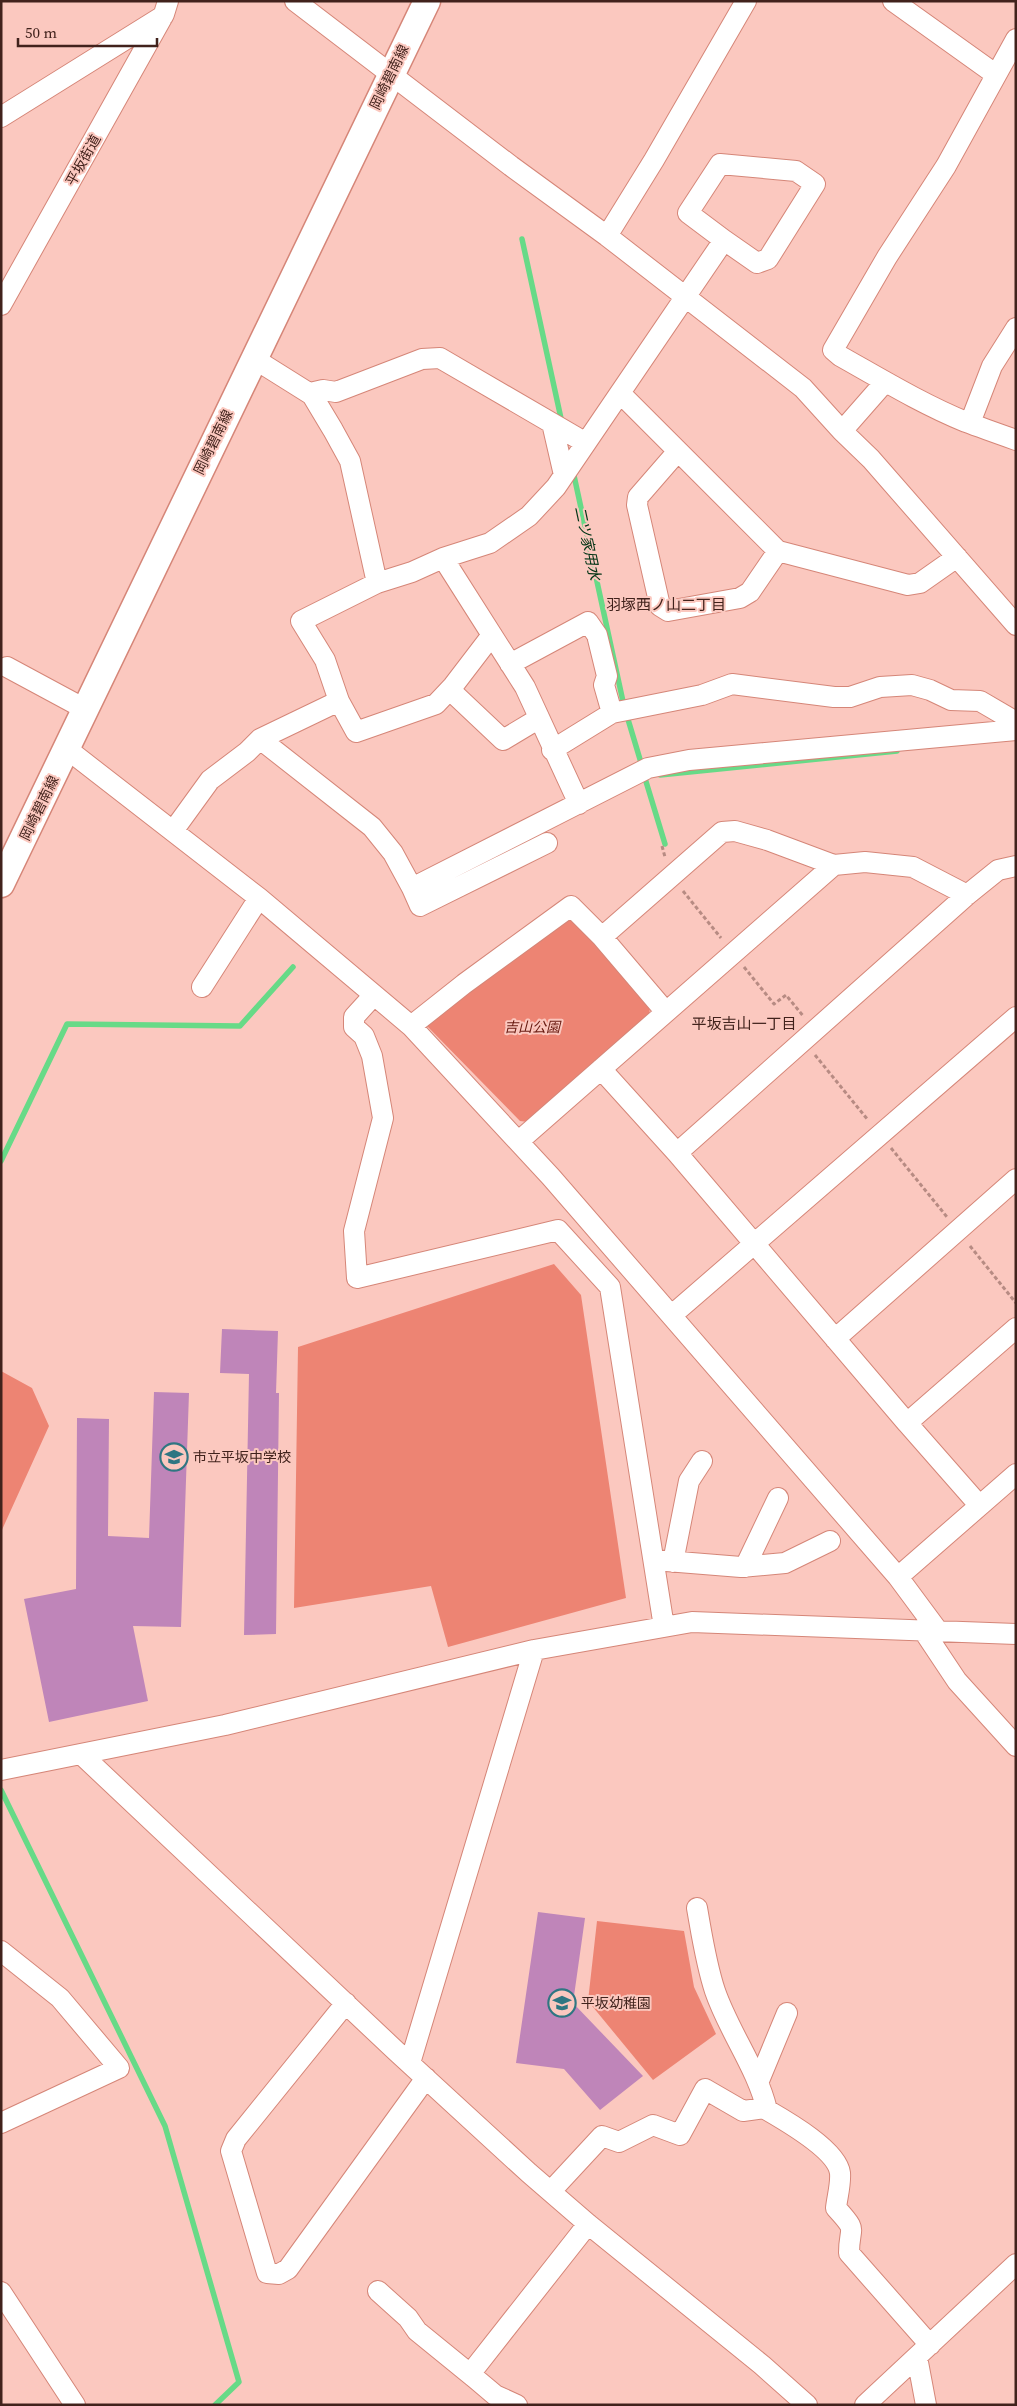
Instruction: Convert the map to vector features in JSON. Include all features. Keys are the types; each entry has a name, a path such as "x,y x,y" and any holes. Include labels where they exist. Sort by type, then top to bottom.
{"main road":[{"name":"岡崎碧南線","path":"1,884 67,750 253,358 427,1"}],"street":[{"path":"295,1 607,236 803,388 842,432 871,459 1016,625"},
{"path":"607,236 654,160 746,1"},
{"path":"893,1 995,74"},
{"path":"1,117 166,8"},
{"name":"平坂街道","path":"1,305 166,8"},
{"path":"1016,39 946,166 887,257 834,350 840,356 885,382 970,423 1016,440"},
{"path":"720,164 796,171 815,184 768,259 757,263 724,240 688,213 720,164"},
{"path":"492,635 450,690 436,704 364,731 356,732 338,701 325,660 301,621 377,583 412,572 443,558 490,543 528,516 564,475 724,240"},
{"path":"970,423 992,366 1016,328"},
{"path":"253,358 310,393 350,461 377,583"},
{"path":"310,393 323,390 336,392 422,359 440,358 586,443"},
{"path":"842,432 885,382"},
{"path":"620,394 778,551 908,585 920,583 957,557"},
{"path":"552,423 564,475"},
{"path":"678,451 638,497 637,505 660,606 668,611 740,598 750,592 778,551"},
{"path":"443,558 525,688 552,750 579,804"},
{"path":"510,664 588,622 597,635 607,676 604,685 612,713"},
{"path":"7,668 85,709"},
{"path":"552,750 612,713 702,696 732,684 834,697 850,697 880,687 912,685 930,690 951,700 980,702 1016,722"},
{"path":"450,690 503,740 538,718"},
{"path":"173,830 210,780 247,752 260,739 338,701"},
{"path":"260,739 372,827 393,853 414,894 532,841 579,804 648,768 689,760 1016,730"},
{"path":"67,750 259,898 411,1026 519,1141 898,1577 957,1682 1016,1746"},
{"path":"602,937 722,832 735,830 834,865 865,862 913,867 967,894"},
{"path":"519,1141 665,1011 834,865"},
{"path":"677,1153 802,1039 967,894 998,870 1016,866"},
{"path":"202,987 259,898"},
{"path":"411,1026 464,984 571,906 602,937 665,1011"},
{"path":"374,995 354,1017 354,1027 364,1036 372,1056 383,1118 354,1231 357,1278 558,1230 610,1287 663,1561 664,1627"},
{"path":"672,1315 1016,1017"},
{"path":"601,1069 677,1153 979,1505"},
{"path":"835,1338 1016,1179"},
{"path":"907,1423 1016,1328"},
{"path":"663,1561 689,1481 702,1461"},
{"path":"898,1577 1016,1474"},
{"path":"745,1567 778,1498"},
{"path":"663,1561 745,1567 785,1563 830,1541"},
{"path":"1,1770 225,1725 534,1650 692,1622 1016,1634"},
{"path":"410,2063 534,1650"},
{"path":"81,1754 150,1821 426,2078 551,2191 588,2224 762,2365 807,2405"},
{"path":"697,1908 703,1946 716,1992 758,2083 766,2108 804,2132 834,2160 840,2172 836,2208 850,2224 852,2233 849,2253 923,2351 926,2405"},
{"path":"1,1951 60,1998 119,2068 1,2124"},
{"path":"346,2002 236,2139 231,2151 267,2273 279,2274 288,2269 426,2078"},
{"path":"758,2083 786,2013"},
{"path":"551,2191 602,2136 619,2142 653,2125 680,2135 705,2089 744,2111 766,2108"},
{"path":"470,2374 588,2224"},
{"path":"865,2405 1016,2264"},
{"path":"378,2291 408,2318 417,2331 495,2395 517,2405"},
{"path":"1,2292 75,2405"}],"path":[{"path":"802,1039 1016,1303"}],"green space":[{"name":"吉山公園","path":"573,917 650,1007 649,1016 528,1122 520,1121 427,1026 428,1020"},
{"path":"554,1264 581,1295 626,1598 448,1647 431,1586 294,1608 298,1347"},
{"path":"1,1371 32,1388 49,1426 1,1532"},
{"path":"597,1921 684,1931 694,1987 716,2034 653,2080 588,2001"}],"building":[{"path":"222,1329 278,1331 276,1393 279,1393 276,1634 244,1635 249,1374 220,1373"},
{"path":"154,1392 189,1393 181,1627 133,1626 148,1701 49,1722 24,1599 76,1589 77,1418 109,1419 108,1536 149,1538"},
{"path":"538,1912 585,1918 573,2003 643,2076 600,2110 564,2069 516,2063"}],"waterway":[{"name":"二ツ家用水","path":"522,239 562,423"},
{"name":"二ツ家用水","path":"573,471 624,706 642,766"},
{"path":"660,775 897,751"},
{"name":"二ツ家用水","path":"644,775 665,844"},
{"path":"1,1161 67,1024 240,1026 293,967"},
{"path":"1,1790 165,2126 239,2382 215,2405"}],"place":[{"name":"市立平坂中学校","path":"174,1457"},
{"name":"平坂幼稚園","path":"562,2003"}],"district":[{"name":"羽塚西ノ山二丁目","path":"666,604"},
{"name":"平坂吉山一丁目","path":"744,1023"}]}
